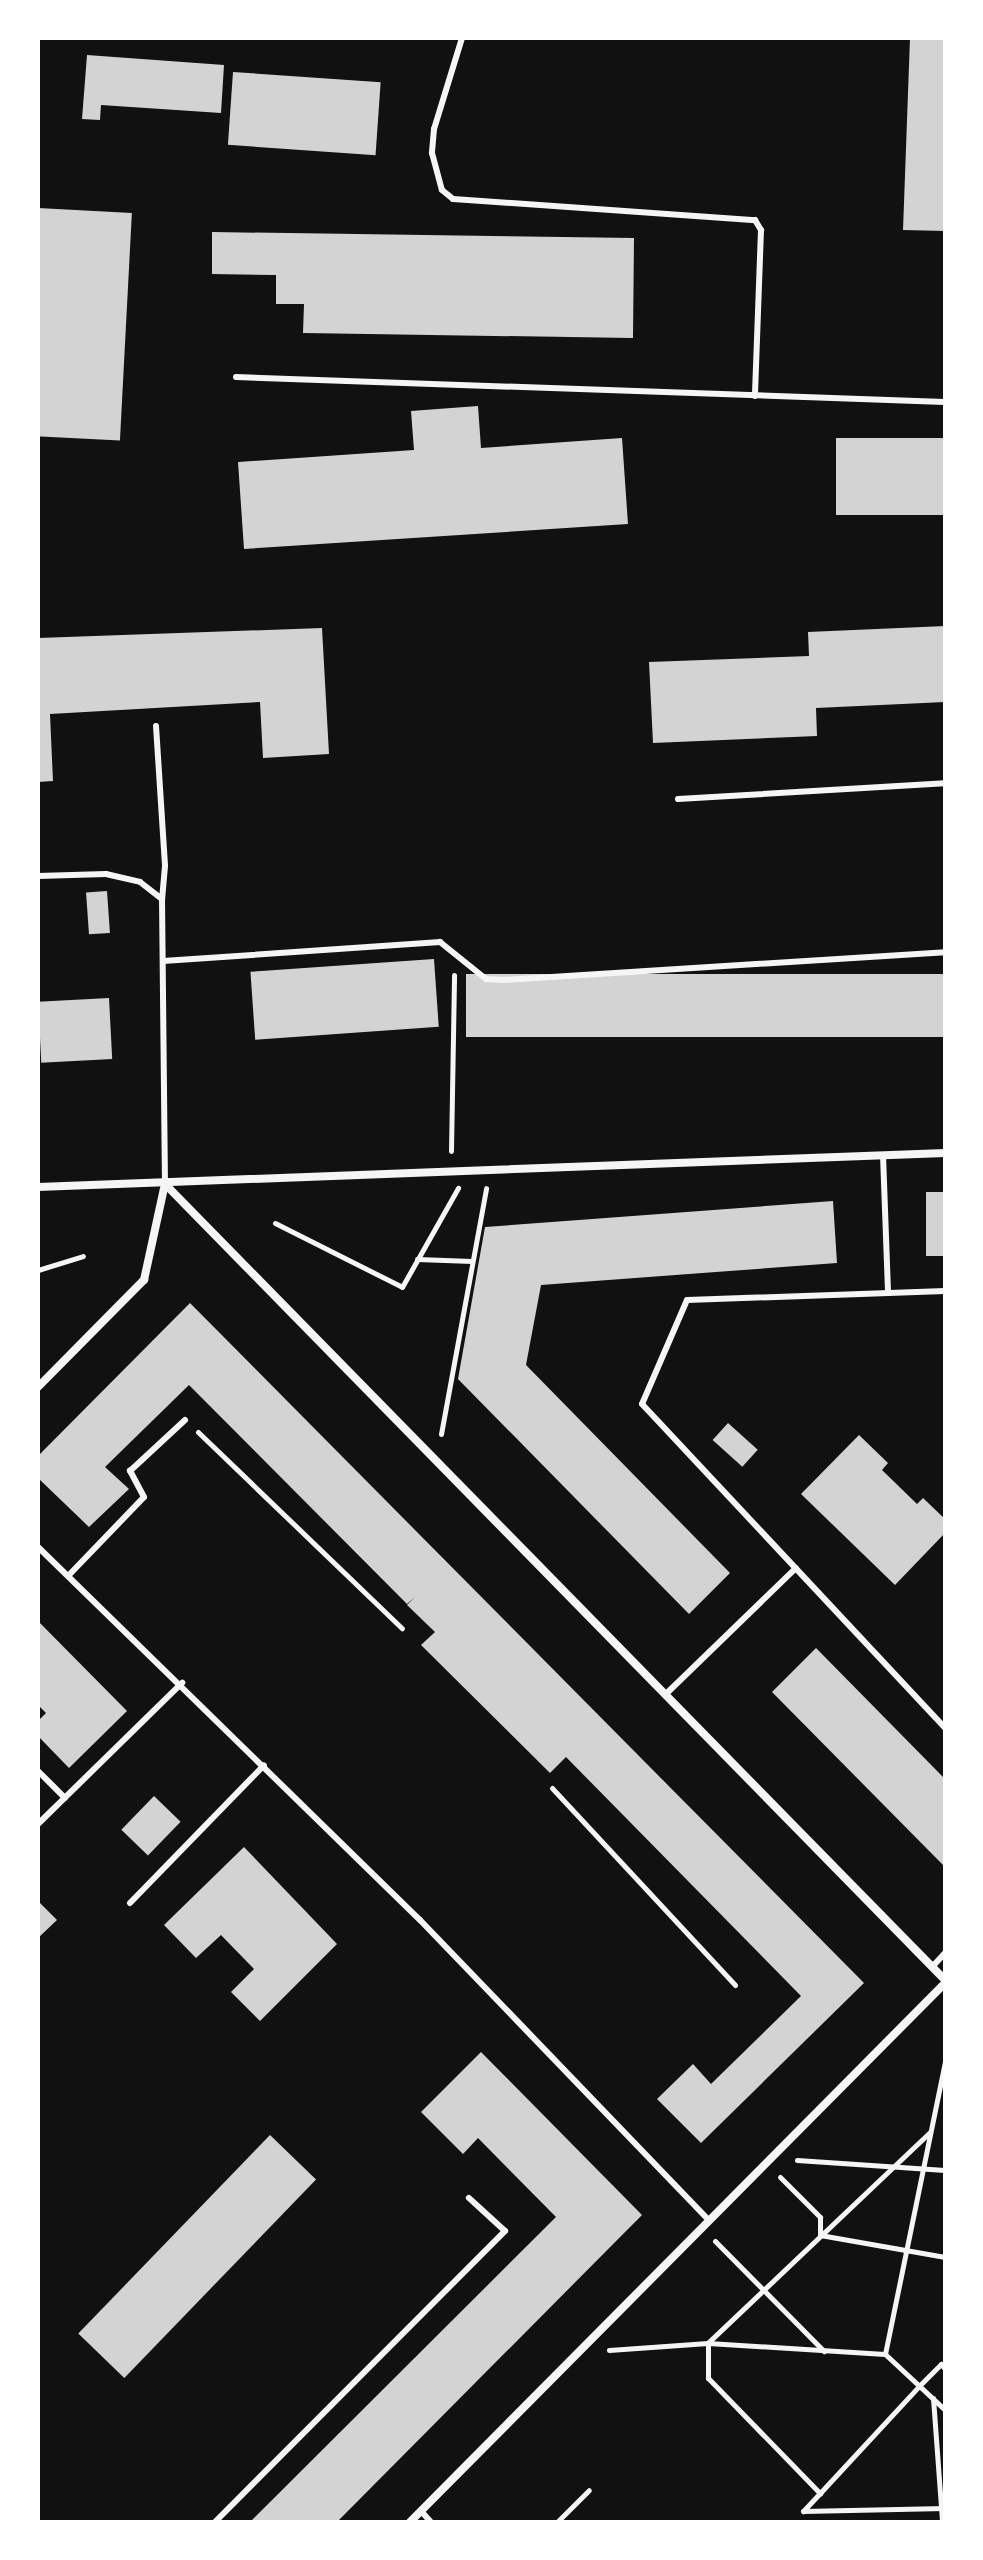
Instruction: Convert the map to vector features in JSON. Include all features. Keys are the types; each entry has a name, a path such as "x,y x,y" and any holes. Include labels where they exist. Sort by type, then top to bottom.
{"street":[{"path":"38,1187 945,1153"},
{"path":"38,1387 144,1280 165,1184"},
{"path":"165,1184 668,1692 945,1982 410,2522"}],"lane":[{"path":"462,38 441,95 432,153 436,178 449,198 747,217 759,225 755,396"},
{"path":"236,377 945,402"},
{"path":"156,726 165,866 162,899 165,1184"},
{"path":"678,799 945,783"},
{"path":"38,876 106,874 140,882 162,899"},
{"path":"163,961 440,942 486,979 503,980 945,952"},
{"path":"883,1155 888,1293"},
{"path":"945,1291 687,1300 642,1404 945,1728"},
{"path":"69,1575 144,1497 130,1471 185,1420"},
{"path":"38,1547 264,1765 709,2220"},
{"path":"668,1692 796,1568"},
{"path":"38,1824 182,1683"},
{"path":"130,1903 264,1765"},
{"path":"38,1771 65,1798"},
{"path":"932,1967 945,1953"},
{"path":"215,2522 505,2231 469,2198"},
{"path":"421,2511 431,2522"}],"path":[{"path":"451,1151 455,954"},
{"path":"441,1434 487,1183"},
{"path":"275,1223 402,1287 461,1184"},
{"path":"38,1270 83,1256"},
{"path":"417,1259 472,1261"},
{"path":"185,1420 402,1628"},
{"path":"552,1788 735,1985"},
{"path":"885,2354 930,2132 942,2093 945,2061"},
{"path":"820,2493 708,2378 708,2343 930,2132"},
{"path":"797,2160 945,2170"},
{"path":"780,2177 820,2217 820,2235"},
{"path":"820,2235 945,2257"},
{"path":"715,2241 825,2352"},
{"path":"608,2350 708,2343 885,2354 945,2410"},
{"path":"943,2508 803,2511 941,2364 945,2369"},
{"path":"933,2398 942,2522"},
{"path":"557,2522 589,2490"}],"building":[{"path":"910,38 945,38 945,231 903,230"},
{"path":"87,55 224,65 221,113 101,105 100,120 82,119"},
{"path":"233,72 381,82 376,155 228,145"},
{"path":"38,208 132,213 120,441 38,436"},
{"path":"212,232 634,238 633,338 303,333 304,304 276,304 276,275 212,274"},
{"path":"478,406 481,448 622,438 628,524 244,549 238,462 414,450 411,411"},
{"path":"836,438 945,438 945,515 836,515"},
{"path":"945,626 945,702 816,708 817,736 653,743 649,662 809,656 808,632"},
{"path":"322,628 329,754 263,758 260,702 50,714 53,781 38,782 38,638"},
{"path":"107,891 110,933 89,934 86,892"},
{"path":"434,959 439,1027 255,1040 250,972"},
{"path":"466,974 945,974 945,1037 466,1037"},
{"path":"109,998 112,1059 41,1063 38,1002"},
{"path":"926,1192 945,1192 945,1256 926,1256"},
{"path":"833,1201 837,1263 541,1285 526,1365 730,1573 689,1614 458,1379 485,1227"},
{"path":"190,1303 864,1983 701,2143 657,2099 693,2064 711,2084 801,1996 566,1757 550,1773 421,1645 435,1632 407,1605 415,1597 407,1604 189,1385 105,1467 129,1489 89,1527 38,1478 38,1456"},
{"path":"728,1423 758,1450 742,1467 713,1440"},
{"path":"859,1435 888,1463 882,1470 917,1504 923,1498 945,1519 945,1533 895,1585 801,1494"},
{"path":"38,1621 127,1711 69,1768 38,1736 38,1721 46,1713 38,1705"},
{"path":"816,1648 945,1779 945,1867 772,1692"},
{"path":"154,1796 181,1822 148,1856 121,1830"},
{"path":"244,1847 337,1944 260,2021 231,1992 254,1969 221,1935 196,1958 164,1925"},
{"path":"38,1901 57,1920 38,1938"},
{"path":"481,2052 642,2215 337,2522 250,2522 556,2217 478,2138 463,2154 421,2112"},
{"path":"270,2135 316,2179 124,2378 78,2334"}]}
